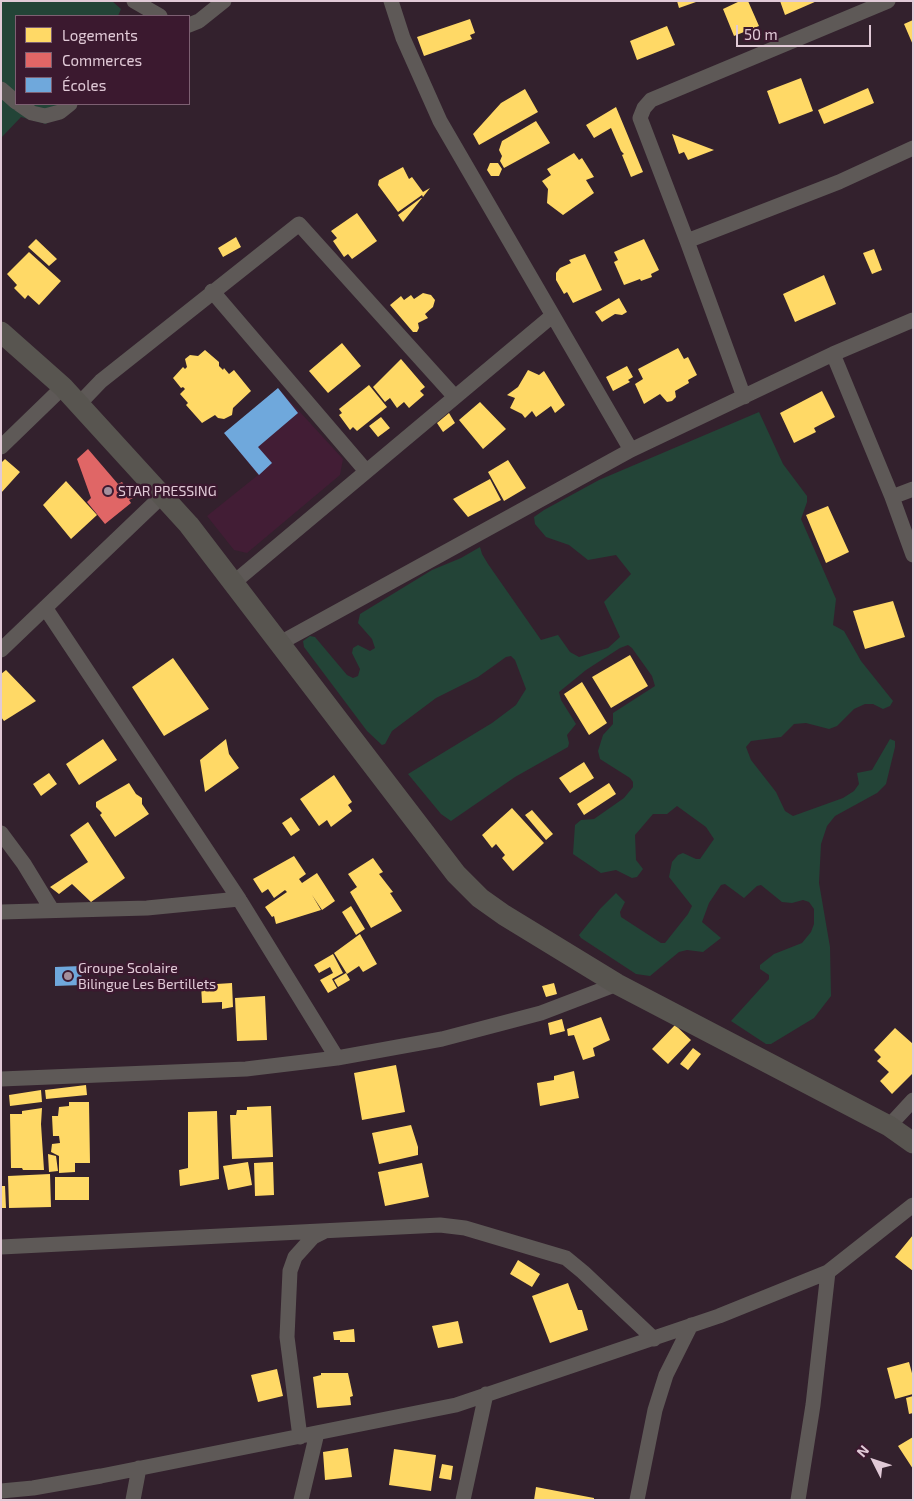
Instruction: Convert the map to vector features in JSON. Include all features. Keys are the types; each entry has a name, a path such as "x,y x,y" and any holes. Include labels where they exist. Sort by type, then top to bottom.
{"main road":[{"path":"1,332 79,404 163,495 280,643 456,874 480,898 504,915 617,984 889,1126 913,1142"}],"street":[{"path":"190,25 199,21 224,1"},
{"path":"391,1 403,38 440,121 631,450"},
{"path":"744,397 688,241 640,118 651,100 888,1"},
{"path":"140,9 157,15"},
{"path":"1,89 15,101"},
{"path":"21,105 32,113 46,116 60,112 69,105"},
{"path":"688,241 839,182 913,148"},
{"path":"79,404 101,381 212,291 299,224 455,397"},
{"path":"212,291 366,471"},
{"path":"232,584 552,316"},
{"path":"280,643 631,450 833,354 913,320"},
{"path":"833,354 892,497 913,554"},
{"path":"1,447 63,388"},
{"path":"892,497 913,489"},
{"path":"1,650 163,495"},
{"path":"46,609 238,899 337,1058"},
{"path":"1,833 24,864 52,910"},
{"path":"1,912 147,908 238,899"},
{"path":"1,1079 246,1069 337,1058 442,1039 541,1013 617,984"},
{"path":"889,1126 913,1100"},
{"path":"1,1491 33,1488 139,1468 456,1405 719,1316 828,1272 913,1205"},
{"path":"1,1247 440,1225 464,1228 566,1258 654,1339"},
{"path":"300,1437 288,1337 290,1271 295,1257 313,1237 327,1230"},
{"path":"798,1500 813,1405 828,1272"},
{"path":"637,1500 656,1410 666,1375 691,1325"},
{"path":"463,1500 486,1394"},
{"path":"301,1500 317,1433"},
{"path":"133,1500 139,1468"}],"shaded area":[{"path":"278,388 343,459 340,475 247,553 234,550 207,516 258,475 224,433"}],"green space":[{"path":"1,1 112,1 121,9 118,15 15,15 15,105 60,105 46,124 21,117 1,138"},
{"path":"759,412 783,464 807,496 807,502 801,519 836,599 833,625 844,631 861,661 893,701 890,706 883,709 873,704 865,704 854,709 837,726 829,729 806,723 794,724 781,737 751,741 746,747 751,760 776,792 785,811 793,816 843,798 854,791 859,784 857,773 872,770 890,739 895,741 886,784 877,793 835,816 827,826 821,844 819,883 830,947 831,996 814,1018 771,1044 766,1044 731,1021 769,979 769,975 760,969 760,965 774,954 802,943 811,932 814,924 814,909 809,902 803,900 792,903 782,902 761,885 757,886 744,898 725,884 721,885 709,903 702,922 721,938 703,952 687,950 679,952 650,976 636,974 579,935 616,893 625,902 620,912 621,917 661,943 665,943 692,906 669,877 672,862 678,855 683,853 700,859 714,839 706,827 677,806 667,814 653,814 635,835 636,860 643,869 637,877 632,878 616,870 601,873 573,854 575,825 581,820 594,819 624,798 633,787 633,782 630,778 600,759 598,751 603,735 613,724 613,713 655,686 652,676 632,648 628,645 620,648 586,670 559,692 561,700 576,724 567,735 568,747 515,777 451,821 441,814 408,774 492,723 516,705 526,689 515,660 511,656 506,657 478,677 436,698 392,731 385,744 382,745 367,731 304,647 303,641 310,636 315,637 347,675 353,678 358,676 360,669 352,653 353,648 358,645 370,651 375,648 372,639 358,623 360,614 432,570 461,558 480,547 488,564 541,640 558,635 570,652 579,657 608,648 620,637 604,602 631,574 616,555 588,560 569,545 546,537 535,524 534,517 599,480"}],"building: Logements":[{"path":"677,1 696,1 696,2 679,8"},
{"path":"740,1 748,1 759,26 734,36 723,9"},
{"path":"780,1 817,1 785,15"},
{"path":"470,19 475,33 470,35 472,39 424,56 417,37"},
{"path":"913,20 913,45 904,24"},
{"path":"667,26 675,45 637,60 630,41"},
{"path":"801,78 813,111 779,124 767,91"},
{"path":"868,88 874,103 824,124 818,110"},
{"path":"525,89 538,112 479,145 473,134 501,103"},
{"path":"616,107 643,172 631,177 622,155 624,154 611,128 594,138 586,125"},
{"path":"536,121 550,143 504,168 500,161 502,156 499,150 502,141"},
{"path":"672,134 714,150 688,160 684,152 679,154"},
{"path":"574,153 579,160 582,158 594,177 586,180 594,193 563,215 547,203 548,189 542,181 551,175 547,169"},
{"path":"490,163 498,163 502,169 499,176 491,176 487,170"},
{"path":"403,167 409,179 412,177 423,192 430,188 423,197 422,195 398,212 378,185 379,180"},
{"path":"422,198 403,222 398,215"},
{"path":"357,213 377,241 352,259 348,254 344,257 333,241 337,238 331,231"},
{"path":"236,237 241,247 223,257 218,248"},
{"path":"36,239 57,259 49,266 28,247"},
{"path":"644,239 659,270 651,274 652,277 624,285 614,262 618,260 614,252"},
{"path":"874,249 882,270 872,274 863,253"},
{"path":"29,252 61,281 39,305 28,295 25,299 14,288 17,285 7,274"},
{"path":"585,254 602,290 573,303 567,292 564,294 556,280 556,273 560,268 571,263 569,260"},
{"path":"824,275 836,304 795,322 783,294"},
{"path":"423,293 431,295 435,300 433,307 425,314 428,318 418,323 419,328 417,332 413,332 390,305 401,296 404,300 411,295 414,299"},
{"path":"619,298 627,312 622,315 615,314 602,322 595,312"},
{"path":"342,343 361,366 328,393 309,371"},
{"path":"678,348 684,359 688,357 697,375 688,380 689,383 675,391 676,397 672,401 667,402 660,394 644,404 635,384 643,379 638,369"},
{"path":"205,350 219,362 219,366 223,370 224,368 229,374 234,370 251,391 233,408 232,415 224,419 218,418 215,415 202,423 186,405 188,403 180,394 185,389 181,388 173,378 183,367 185,369 187,367 185,359 190,355 198,356"},
{"path":"401,359 425,387 420,391 424,395 409,408 404,402 397,408 390,398 385,402 373,387"},
{"path":"627,366 633,377 628,380 630,382 613,391 606,377"},
{"path":"528,370 539,375 544,371 565,405 555,413 551,406 536,417 532,411 525,418 522,414 510,408 515,398 507,395 518,387"},
{"path":"369,385 387,407 357,431 353,427 350,430 339,415 342,413 339,409"},
{"path":"822,391 835,417 814,428 816,432 794,443 780,413"},
{"path":"480,402 506,429 483,449 459,420"},
{"path":"449,413 455,423 443,432 437,423"},
{"path":"381,417 390,428 378,437 369,426"},
{"path":"5,459 20,472 1,493 1,463"},
{"path":"508,460 526,488 504,501 488,472"},
{"path":"490,479 501,500 468,517 453,499"},
{"path":"66,481 97,515 71,539 43,505"},
{"path":"828,506 849,552 826,563 806,515"},
{"path":"893,601 905,637 865,649 853,611"},
{"path":"630,655 648,686 611,708 592,677"},
{"path":"173,658 209,709 164,736 132,687"},
{"path":"6,670 36,701 4,721 1,717 1,674"},
{"path":"582,682 607,723 589,735 564,694"},
{"path":"103,739 117,760 79,785 66,764"},
{"path":"226,739 229,754 239,768 205,792 200,760"},
{"path":"584,762 594,778 570,793 559,778"},
{"path":"49,773 57,784 41,796 33,784"},
{"path":"334,775 352,802 348,805 352,811 331,827 327,820 319,826 300,799"},
{"path":"129,783 136,794 142,798 142,804 149,814 115,837 100,815 102,813 96,807 96,802"},
{"path":"609,783 616,794 584,815 577,804"},
{"path":"512,808 544,843 513,871 502,858 505,855 496,844 492,848 482,835"},
{"path":"532,810 553,834 546,840 525,815"},
{"path":"291,817 300,830 291,836 282,823"},
{"path":"88,822 125,878 91,902 72,884 59,894 50,887 88,862 70,835"},
{"path":"294,856 306,874 299,879 302,883 317,873 335,901 322,910 312,895 321,910 276,924 274,916 272,917 265,907 287,892 285,890 274,898 268,889 262,893 253,879"},
{"path":"373,858 383,872 379,874 393,892 390,893 402,911 371,928 350,892 357,887 348,874"},
{"path":"351,906 365,929 356,935 342,912"},
{"path":"360,934 377,964 363,972 359,966 347,974 334,953"},
{"path":"333,954 343,973 332,979 337,988 328,993 320,980 333,973 330,967 319,973 314,965"},
{"path":"346,973 350,980 338,987 334,980"},
{"path":"232,983 233,1007 222,1009 222,1002 202,1003 201,985"},
{"path":"554,983 557,994 546,997 542,986"},
{"path":"265,996 267,1040 237,1041 235,998"},
{"path":"601,1017 610,1040 593,1048 595,1056 583,1060 574,1035 568,1036 567,1029"},
{"path":"562,1019 565,1031 550,1035 548,1023"},
{"path":"675,1025 691,1040 668,1064 652,1049"},
{"path":"895,1028 913,1044 913,1073 892,1094 880,1081 889,1072 877,1061 881,1057 874,1050"},
{"path":"693,1048 701,1054 688,1070 680,1064"},
{"path":"396,1065 405,1112 362,1120 354,1073"},
{"path":"574,1071 579,1098 540,1106 537,1083 554,1080 554,1076"},
{"path":"86,1085 87,1095 46,1099 45,1090"},
{"path":"41,1090 42,1102 10,1106 9,1095"},
{"path":"69,1102 89,1102 90,1163 75,1163 75,1172 59,1173 59,1156 51,1152 52,1144 60,1143 59,1136 53,1136 52,1116 58,1116 59,1107 69,1106"},
{"path":"271,1106 273,1157 232,1159 230,1115 236,1115 237,1110 247,1110 247,1107"},
{"path":"42,1108 41,1124 44,1170 11,1168 10,1114 22,1114 22,1111"},
{"path":"217,1111 219,1179 180,1186 179,1170 188,1168 188,1112"},
{"path":"411,1125 418,1147 418,1155 379,1164 372,1133"},
{"path":"48,1154 56,1156 58,1171 49,1172"},
{"path":"248,1162 252,1185 228,1190 223,1166"},
{"path":"273,1162 274,1195 255,1196 254,1163"},
{"path":"422,1163 429,1197 385,1206 378,1172"},
{"path":"50,1174 51,1207 9,1208 8,1176"},
{"path":"55,1177 89,1177 89,1200 55,1200"},
{"path":"1,1186 5,1186 6,1208 1,1208"},
{"path":"913,1235 913,1271 895,1257"},
{"path":"518,1260 540,1274 532,1287 510,1274"},
{"path":"568,1283 578,1310 582,1310 588,1330 550,1343 532,1296"},
{"path":"458,1321 463,1343 438,1348 432,1326"},
{"path":"354,1329 355,1342 334,1340 333,1332"},
{"path":"909,1362 913,1377 913,1394 895,1399 887,1368"},
{"path":"277,1369 283,1396 258,1402 251,1375"},
{"path":"321,1373 348,1373 353,1396 350,1397 351,1405 317,1408 313,1377 321,1375"},
{"path":"913,1396 913,1413 909,1414 906,1398"},
{"path":"913,1437 913,1469 898,1446"},
{"path":"348,1448 352,1477 325,1480 323,1452"},
{"path":"394,1449 436,1455 431,1491 389,1485"},
{"path":"442,1464 453,1466 451,1480 439,1478"},
{"path":"536,1487 594,1498 594,1500 534,1500"}],"building: Commerces":[{"name":"STAR PRESSING","path":"88,449 118,484 122,482 133,498 129,500 131,503 105,524 87,502 91,498 77,459"}],"building: Écoles":[{"path":"278,388 298,413 258,447 272,463 259,475 224,433"},
{"name":"Groupe Scolaire Bilingue Les Bertillets","path":"81,966 82,985 55,986 55,967"}],"place":[{"name":"STAR PRESSING","path":"108,491"},
{"name":"Groupe Scolaire Bilingue Les Bertillets","path":"68,976"}]}
